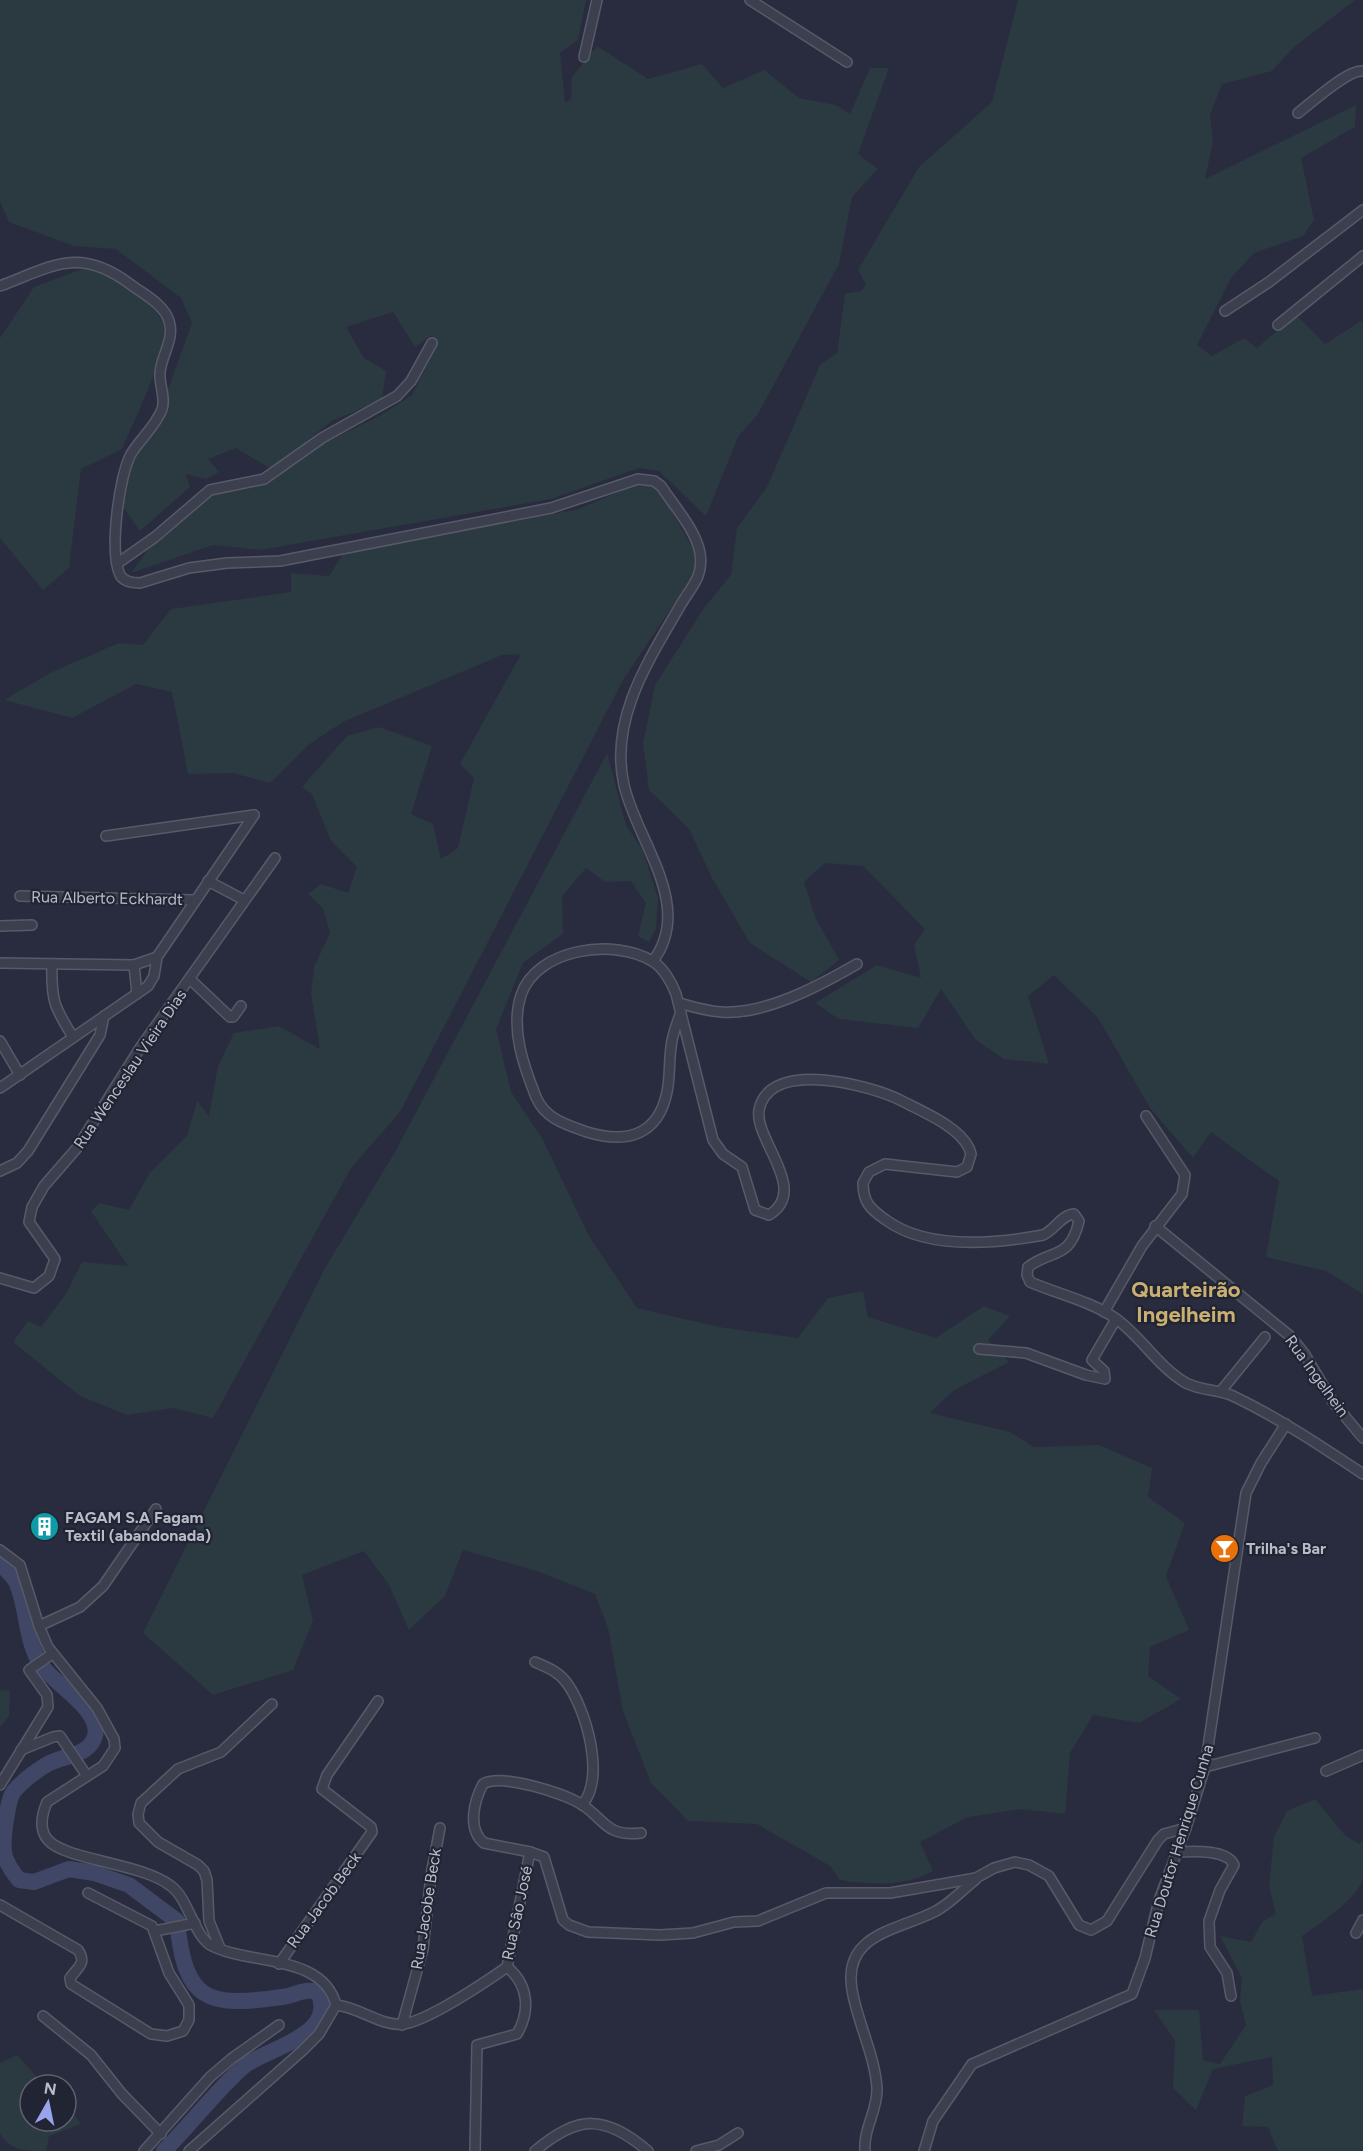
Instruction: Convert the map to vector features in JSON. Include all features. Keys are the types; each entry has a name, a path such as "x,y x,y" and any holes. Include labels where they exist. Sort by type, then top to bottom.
{"street":[{"path":"584,57 597,0"},
{"path":"750,0 848,62"},
{"path":"1298,113 1345,77 1357,70 1363,71"},
{"path":"1225,311 1269,282 1363,210"},
{"path":"1278,325 1363,256"},
{"path":"0,286 61,264 84,261 112,270 162,308 168,317 171,333 160,373 163,405 159,416 131,455 116,525 118,563 122,578 129,582 140,583 189,568 227,563 280,561 550,508 638,479 654,481 661,486 692,534 699,550 701,572 638,683 622,732 624,785 650,849 665,894 667,928 661,951 653,961"},
{"path":"118,563 154,537 203,495 219,488 264,479 322,438 397,396 411,381 432,343"},
{"path":"0,1088 137,994 154,976 157,957 254,815 106,836"},
{"name":"Rua Wenceslau Vieira Dias","path":"0,1278 34,1288 42,1284 53,1269 55,1259 28,1222 32,1207 44,1186 77,1148 140,1048 191,980 275,858"},
{"path":"208,881 244,900"},
{"name":"Rua Alberto Eckhardt","path":"20,896 194,900"},
{"path":"0,926 32,925"},
{"path":"680,1008 671,1045 667,1092 659,1117 639,1134 614,1138 565,1125 545,1112 538,1102 523,1062 518,1033 521,995 530,981 555,960 589,949 631,954 653,961 672,984 680,1008 708,1127 723,1154 742,1167 755,1210 769,1215 776,1211 783,1194 780,1170 759,1119 759,1110 767,1093 786,1082 808,1079 872,1088 900,1100 956,1132 967,1143 971,1154 967,1167 957,1172 885,1164 876,1167 863,1183 866,1203 870,1208 901,1231 918,1237 949,1241 1043,1235 1050,1232 1065,1216 1074,1214 1079,1221 1067,1247 1056,1255 1028,1267 1027,1279 1104,1312 1116,1319 1176,1377 1197,1389 1221,1390 1286,1424 1363,1474"},
{"path":"0,963 134,965 157,957"},
{"path":"52,964 51,995 58,1013 73,1037"},
{"path":"680,1008 740,1011 810,991 857,964"},
{"path":"134,965 137,994"},
{"path":"191,980 230,1017 233,1017 241,1006"},
{"path":"0,1171 17,1163 28,1151 100,1035 104,1016"},
{"path":"0,1041 20,1075"},
{"path":"1104,1312 1155,1226 1182,1194 1185,1175 1146,1116"},
{"name":"Rua Ingelhein","path":"1155,1226 1290,1336 1304,1353 1333,1402 1363,1438"},
{"path":"979,1349 1026,1353 1086,1375 1105,1378 1104,1371 1092,1360 1116,1319"},
{"path":"1221,1390 1265,1337"},
{"name":"Rua Doutor Henrique Cunha","path":"924,2151 933,2121 972,2064 1132,1994 1145,1958 1159,1900 1186,1828 1205,1767 1246,1493 1261,1463 1286,1424"},
{"path":"39,1626 80,1607 103,1586 156,1509"},
{"path":"0,1550 20,1565 48,1656 97,1708 112,1732 115,1748 103,1766 47,1802 41,1821 46,1839 71,1852 147,1872 166,1882 181,1896 191,1924 211,1946 317,1976 334,1994 336,2005 319,2034 189,2151"},
{"path":"0,1785 45,1715 48,1704 47,1695 29,1672 31,1666 48,1656"},
{"path":"535,1662 554,1670 566,1681 589,1728 592,1785 589,1797 582,1805"},
{"name":"Rua Jacob Beck","path":"279,1964 370,1836 371,1827 322,1790 327,1774 378,1701"},
{"path":"220,1948 209,1921 207,1880 204,1871 198,1864 158,1842 139,1823 138,1814 141,1803 178,1769 220,1752 272,1704"},
{"path":"21,1750 60,1736 87,1776"},
{"path":"1205,1767 1315,1738"},
{"path":"1326,1771 1363,1755"},
{"path":"641,1833 620,1832 607,1827 582,1805 511,1781 498,1779 483,1784 474,1817 479,1839 497,1847 540,1854 546,1862 563,1920 569,1925 588,1932 660,1935 693,1933 734,1922 758,1921 826,1893 890,1893 976,1878"},
{"name":"Rua Jacobe Beck","path":"402,2025 423,1949 431,1875 440,1828"},
{"path":"865,2151 867,2130 875,2108 877,2086 853,1996 852,1968 864,1946 876,1934 941,1908 955,1900 976,1878 994,1868 1015,1862 1040,1869 1049,1876 1079,1925 1091,1930 1112,1914 1158,1840 1170,1832 1186,1828"},
{"path":"1177,1852 1193,1851 1226,1856 1234,1865 1220,1890 1209,1921 1210,1947 1227,1973 1231,1996"},
{"name":"Rua Sâo José","path":"402,2025 444,2007 507,1967 531,1852"},
{"path":"88,1893 159,1929 191,1924"},
{"path":"0,1905 78,1950 83,1957 82,1963 70,1978 71,1984 151,2034 175,2035 185,2027 190,2011 169,1973 159,1929"},
{"path":"1356,1933 1363,1920"},
{"path":"475,2151 477,2045 517,2034 524,2012 524,1987 518,1976 507,1967"},
{"path":"336,2005 352,2006 385,2021 402,2025"},
{"path":"43,2016 91,2055 122,2094 161,2134"},
{"path":"144,2151 215,2073 279,2025"},
{"path":"536,2151 553,2136 572,2126 594,2123 611,2126 629,2135 648,2151"},
{"path":"696,2151 719,2145 738,2133"}],"shaded area":[{"path":"0,0 586,0 578,40 560,53 565,103 571,99 572,77 597,46 648,79 702,64 723,88 764,70 799,98 836,105 850,114 870,68 889,68 858,154 878,169 852,197 839,264 758,414 738,437 706,516 659,471 639,468 551,499 260,550 213,545 131,573 154,541 210,489 267,484 321,445 381,415 412,395 437,345 432,335 415,347 393,312 346,327 364,358 386,371 382,400 332,421 271,469 236,448 208,459 219,472 206,479 186,474 190,487 140,531 123,507 128,470 170,384 192,323 181,298 116,249 74,246 9,222 0,201"},
{"path":"1018,0 1355,0 1293,48 1272,71 1222,84 1210,115 1213,141 1205,179 1356,105 1355,127 1301,158 1314,220 1303,236 1254,253 1231,278 1197,345 1212,356 1244,338 1257,348 1296,315 1325,344 1361,321 1363,323 1363,1294 1326,1271 1266,1257 1279,1181 1211,1132 1193,1158 1150,1108 1098,1018 1054,975 1028,996 1049,1064 1004,1059 976,1040 941,989 918,1028 839,1019 815,1003 877,965 921,978 914,945 925,929 863,866 825,863 804,882 815,917 839,960 811,982 750,943 712,878 689,829 649,790 643,743 655,685 704,608 731,575 737,528 767,487 820,365 837,353 845,294 861,291 866,285 858,270 919,167 992,102"},
{"path":"88,267 121,284 144,300 161,318 165,328 165,338 156,369 122,449 81,469 69,568 43,590 0,538 0,338 34,287"},
{"path":"649,482 658,487 699,560 692,577 623,680 400,1112 351,1168 213,1418 173,1408 127,1415 80,1396 13,1342 28,1321 41,1327 66,1294 82,1262 128,1266 91,1211 100,1203 129,1210 149,1174 187,1136 197,1101 209,1116 218,1066 234,1033 279,1026 320,1049 311,993 314,967 330,933 323,908 308,894 321,884 348,893 357,867 331,841 312,794 302,787 347,736 379,727 432,746 411,814 433,824 441,859 458,848 474,778 460,764 521,654 502,655 343,722 308,745 270,783 233,773 188,774 172,692 136,684 72,718 4,700 52,672 119,643 143,645 171,609 291,592 291,573 329,576 343,554 579,509 634,485"},
{"path":"607,753 626,825 643,851 658,898 656,929 649,942 638,936 646,903 631,881 605,882 586,868 562,896 563,934 523,963 496,1029 511,1092 542,1138 589,1236 637,1308 719,1327 798,1338 828,1298 863,1291 868,1317 936,1338 984,1306 1010,1316 988,1340 1009,1362 954,1390 930,1413 1010,1432 1034,1447 1099,1445 1152,1468 1148,1497 1185,1523 1166,1576 1189,1630 1150,1647 1148,1676 1181,1699 1139,1723 1093,1715 1070,1753 1065,1814 1021,1809 968,1817 920,1842 933,1871 911,1880 876,1884 840,1880 830,1866 757,1824 688,1821 651,1783 623,1711 608,1628 595,1594 537,1571 463,1550 445,1596 409,1630 389,1585 364,1551 302,1575 313,1621 293,1670 213,1695 143,1633 325,1268 395,1152"},
{"path":"0,1690 10,1691 9,1716 0,1727"},
{"path":"1315,1799 1345,1835 1359,1844 1363,1840 1363,1878 1360,1885 1347,1902 1302,1936 1312,1996 1363,1989 1363,2151 1278,2151 1268,2127 1242,2126 1245,2096 1273,2085 1272,2057 1213,2069 1196,2110 1173,2088 1175,2041 1154,2010 1199,2010 1203,2060 1220,2064 1246,2025 1240,2001 1242,1978 1220,1936 1251,1942 1263,1921 1276,1914 1269,1886 1274,1837 1287,1811"},
{"path":"17,2055 33,2073 18,2073 18,2133 57,2133 49,2136 46,2151 14,2147 0,2133 0,2063"}],"waterway":[{"path":"0,1563 12,1575 21,1594 36,1657 48,1673 84,1707 95,1726 95,1736 87,1748 46,1765 25,1780 12,1794 5,1826 4,1855 13,1873 19,1880 34,1882 69,1869 94,1873 129,1885 177,1921 186,1968 194,1983 204,1993 217,1999 256,2000 282,1997 304,1991 318,1992 321,2007 318,2020 309,2030 243,2067 164,2151"}],"place":[{"name":"FAGAM S.A Fagam Textil (abandonada)","path":"44,1526"},
{"name":"Trilha's Bar","path":"1225,1548"}],"district":[{"name":"Quarteirão Ingelheim","path":"1186,1302"}]}
